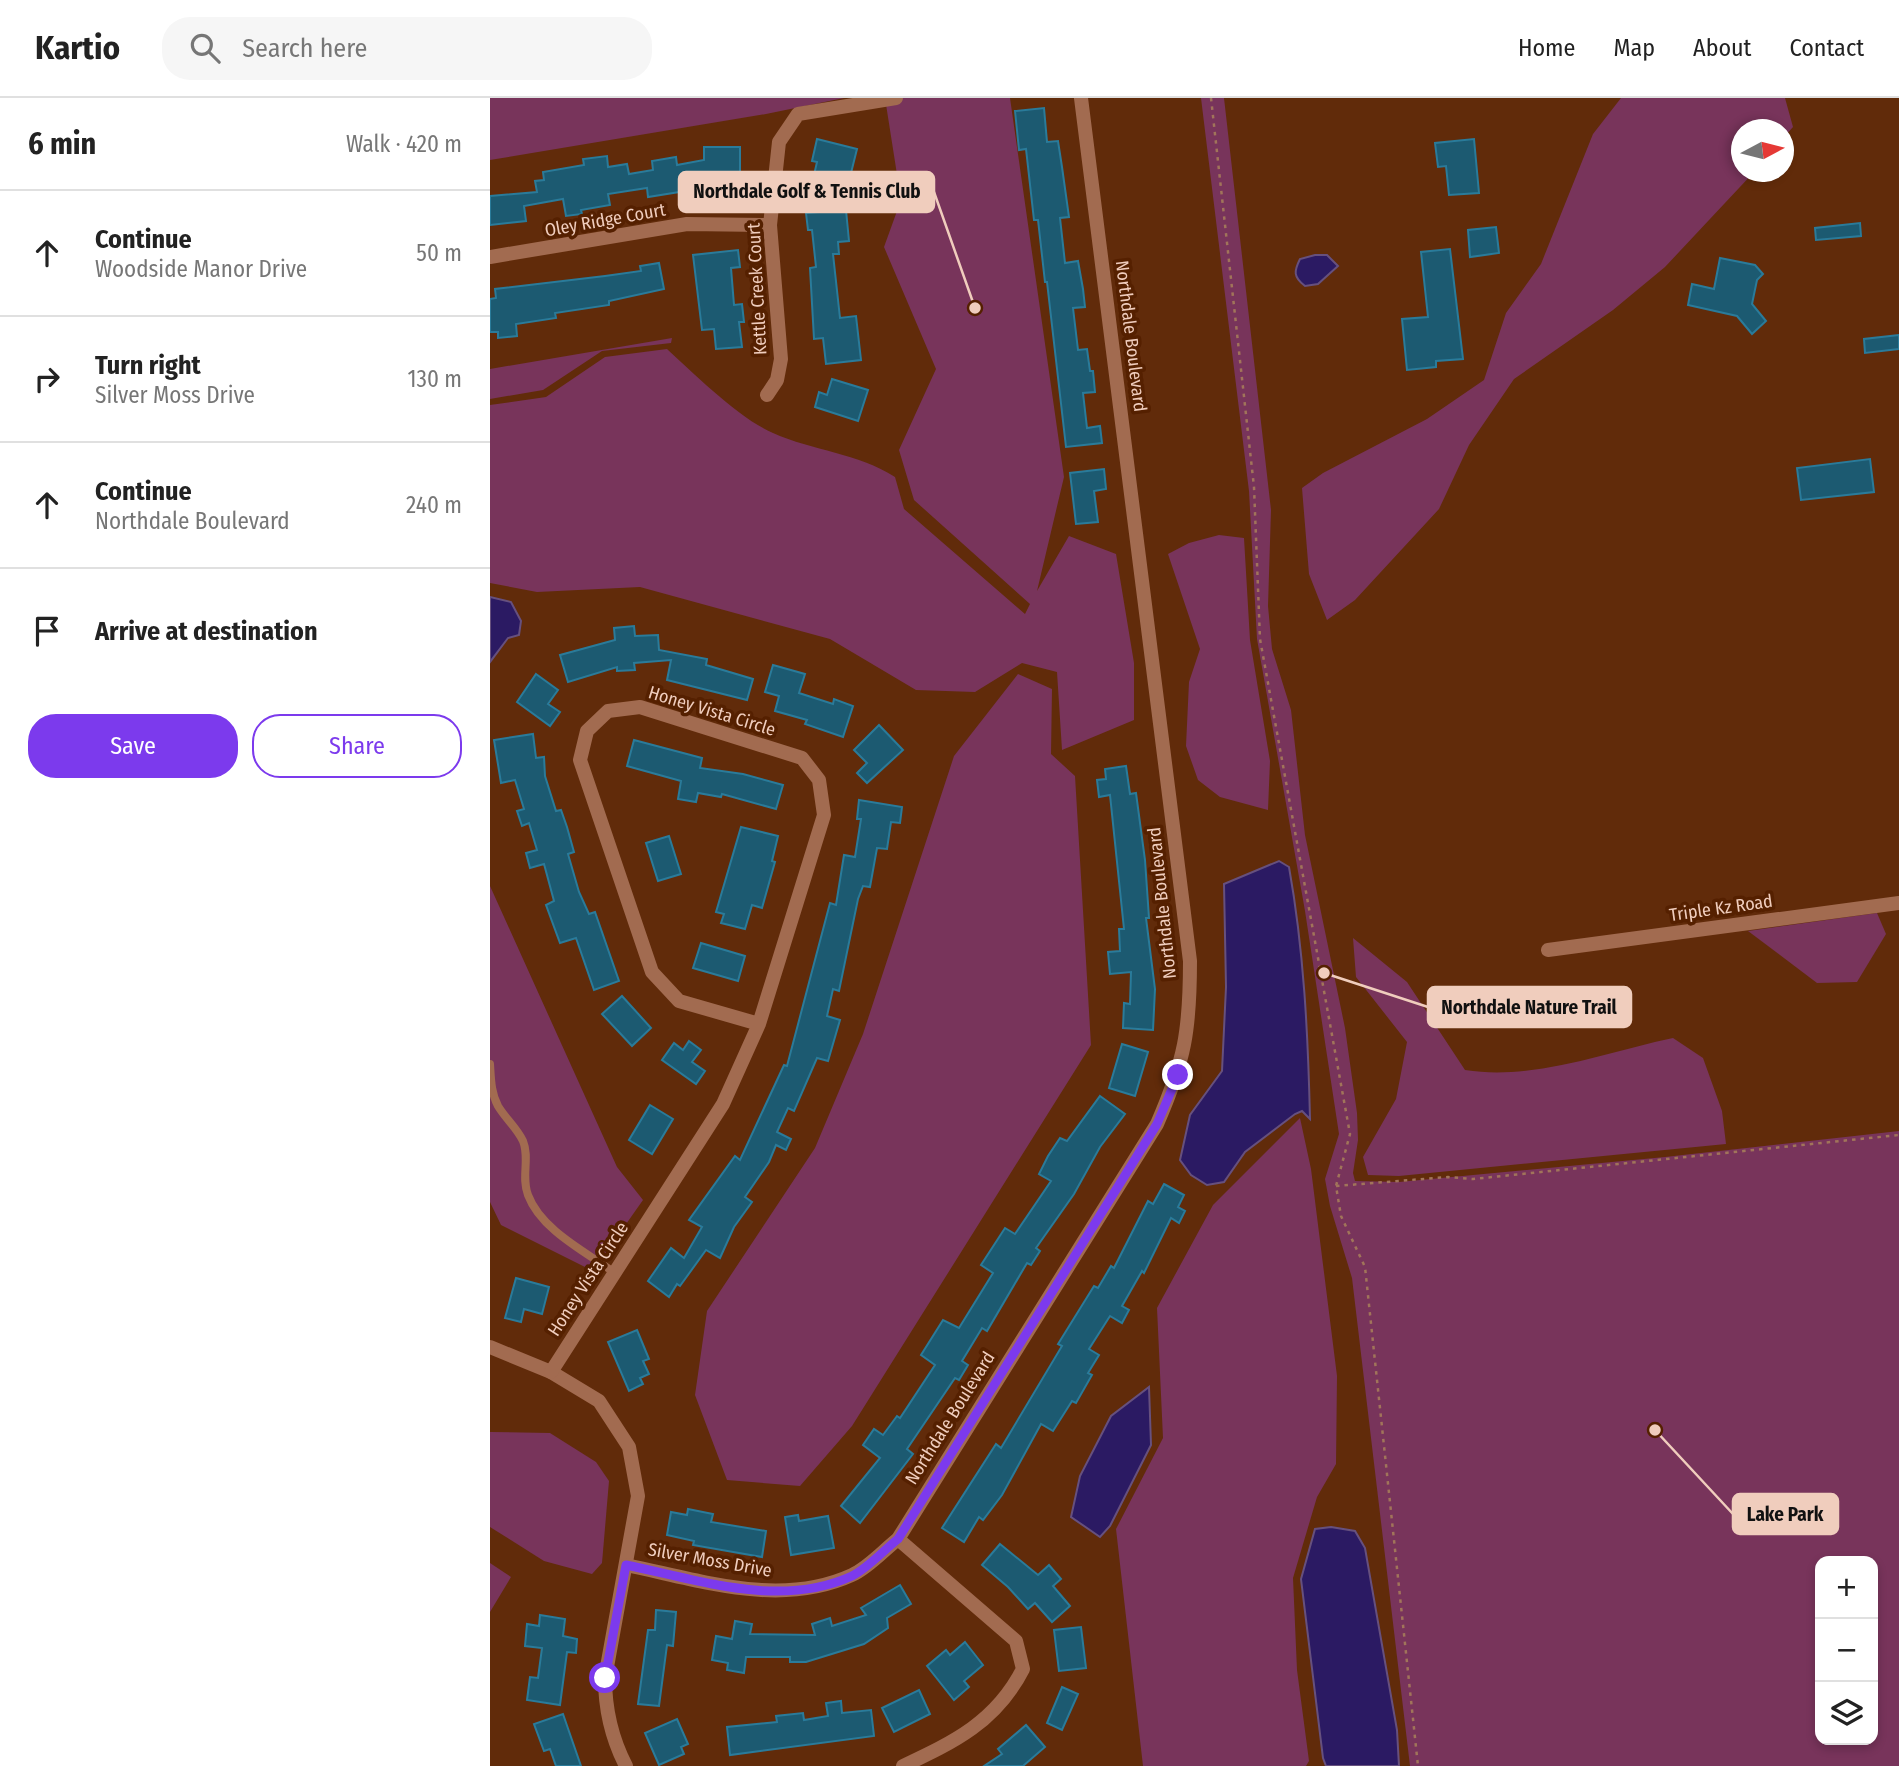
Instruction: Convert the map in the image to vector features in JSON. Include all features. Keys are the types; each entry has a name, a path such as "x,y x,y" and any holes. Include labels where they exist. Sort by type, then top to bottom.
{"street":[{"name":"Kettle Creek Court","path":"767,396 777,380 781,359 770,225 779,142 798,114 896,98"},
{"name":"Northdale Boulevard","path":"898,1539 1157,1124 1178,1075 1190,1022 1190,961 1081,98"},
{"name":"Oley Ridge Court","path":"490,257 687,224 770,225"},
{"name":"Honey Vista Circle","path":"551,1372 723,1104 759,1024 824,815 820,780 802,758 640,707 608,711 587,731 580,760 652,972 680,1001 759,1024"},
{"name":"Triple Kz Road","path":"1548,950 1899,903"},
{"path":"490,1348 551,1372 599,1401 629,1447 638,1496 605,1678 605,1697 615,1745 626,1766"},
{"name":"Silver Moss Drive","path":"626,1565 756,1591 799,1592 854,1575 898,1539"},
{"path":"898,1539 1016,1641 1023,1670 1009,1697 959,1739 903,1766"}],"lane":[{"path":"490,1064 492,1090 498,1106 525,1148 524,1179 528,1195 537,1211 556,1230 615,1273"}],"path":[{"path":"1211,98 1254,487 1261,639 1350,1134 1336,1186 1341,1216 1365,1267 1418,1766"},
{"path":"1336,1186 1400,1183 1899,1135"}],"shaded area":[{"path":"490,98 844,98 766,114 490,160"},
{"path":"885,98 1010,98 1064,477 1037,591 1069,536 1116,554 1134,663 1134,720 1062,750 1057,672 1022,663 975,692 916,690 830,639 640,587 537,592 490,583 490,405 546,397 605,357 667,349 718,395 760,426 788,439 851,457 895,477 904,509 1025,614 1030,604 914,500 899,450 936,369 884,247 901,200"},
{"path":"1201,98 1224,98 1271,510 1268,606 1272,649 1291,710 1305,835 1345,1028 1357,1113 1358,1140 1353,1173 1355,1181 1399,1182 1665,1157 1899,1131 1899,1766 1410,1766 1352,1278 1330,1206 1325,1179 1339,1134 1305,911 1257,639 1249,491"},
{"path":"1621,98 1785,98 1791,119 1731,119 1731,182 1745,182 1665,267 1613,310 1514,379 1469,445 1439,509 1355,600 1327,620 1309,574 1302,488 1323,473 1427,419 1484,380 1506,313 1541,264 1593,134"},
{"path":"1327,255 1338,266 1318,284 1305,286 1298,280 1297,267 1300,259"},
{"path":"672,338 671,343 602,351 543,390 490,399 490,369"},
{"path":"1219,535 1244,538 1250,640 1270,761 1268,810 1220,797 1198,780 1186,746 1189,682 1200,649 1168,554 1189,543"},
{"path":"490,597 511,602 521,621 519,635 508,638 490,662"},
{"path":"1018,674 1052,689 1051,754 1075,776 1091,1045 852,1426 800,1486 727,1480 695,1395 707,1311 815,1148 863,1034 954,756"},
{"path":"1279,861 1289,867 1302,961 1310,1119 1302,1111 1295,1114 1245,1152 1224,1182 1207,1185 1191,1175 1180,1160 1190,1115 1222,1071 1226,987 1224,884"},
{"path":"490,886 617,1167 643,1200 593,1271 501,1225 490,1202"},
{"path":"1877,913 1886,934 1857,982 1817,983 1748,931"},
{"path":"1353,938 1407,982 1465,1070 1517,1072 1543,1068 1673,1038 1703,1058 1722,1111 1726,1144 1399,1176 1368,1175 1363,1157 1396,1099 1407,1042 1356,977"},
{"path":"1300,1118 1311,1169 1337,1376 1336,1464 1317,1497 1293,1578 1297,1670 1309,1761 1306,1766 1143,1766 1116,1529 1163,1438 1157,1308 1213,1205"},
{"path":"1149,1387 1151,1445 1110,1526 1100,1537 1071,1517 1080,1476 1111,1416"},
{"path":"490,1432 550,1433 596,1462 609,1481 602,1563 592,1574 544,1561 490,1527"},
{"path":"1331,1527 1355,1531 1365,1548 1397,1730 1399,1766 1326,1766 1323,1758 1301,1579 1315,1529"},
{"path":"490,1563 511,1577 490,1612"}],"building":[{"path":"1044,108 1047,142 1058,141 1069,217 1060,218 1065,263 1078,261 1083,289 1085,307 1073,308 1078,350 1087,349 1090,371 1093,371 1095,392 1083,393 1087,428 1100,426 1102,443 1066,447 1038,220 1034,220 1026,149 1019,150 1015,111"},
{"path":"817,139 857,149 845,197 811,188 817,162 812,161"},
{"path":"1474,139 1479,193 1449,195 1446,166 1438,167 1435,143"},
{"path":"704,147 740,147 740,175 722,175 722,189 698,189 648,197 647,188 608,194 610,205 581,210 582,214 566,216 563,199 524,206 526,221 490,225 490,196 537,192 535,181 544,180 543,172 584,165 583,159 607,156 608,167 627,164 629,174 653,170 652,161 676,157 677,165 704,160"},
{"path":"846,210 849,241 838,242 839,254 833,254 840,318 856,316 861,360 826,364 823,338 814,339 810,268 816,267 812,230 808,230 806,213"},
{"path":"1860,223 1861,236 1816,240 1815,228"},
{"path":"1496,227 1499,253 1470,257 1468,230"},
{"path":"1450,249 1463,359 1436,361 1436,367 1407,370 1402,319 1428,317 1421,252"},
{"path":"738,250 740,267 731,268 734,305 742,304 744,322 739,322 742,347 716,349 714,329 702,330 693,255"},
{"path":"1720,258 1755,265 1763,274 1757,280 1752,304 1766,321 1752,334 1737,316 1688,305 1692,284 1714,289"},
{"path":"659,263 664,289 609,301 609,305 555,313 556,318 516,324 517,336 498,338 498,332 490,332 490,299 496,298 495,289 641,271 640,266"},
{"path":"1899,335 1899,349 1865,353 1864,339"},
{"path":"832,379 868,390 858,421 815,407 819,392 827,395"},
{"path":"1870,459 1874,492 1801,500 1797,468"},
{"path":"1104,469 1106,489 1094,491 1098,522 1076,524 1070,473"},
{"path":"634,626 635,636 658,635 659,650 707,659 706,665 753,679 747,700 667,680 671,660 634,663 635,670 617,671 617,667 568,682 560,655 615,640 614,628"},
{"path":"773,665 805,674 799,693 833,704 834,699 853,706 843,737 805,724 807,720 775,711 779,696 765,692"},
{"path":"536,674 558,690 548,704 560,712 550,726 517,702"},
{"path":"879,725 903,750 867,783 857,773 867,763 854,750"},
{"path":"533,734 536,758 544,757 545,776 556,811 561,810 567,827 574,852 568,854 579,892 589,914 595,912 619,981 594,990 576,938 560,943 546,905 554,901 544,864 530,868 526,853 537,850 529,823 522,826 517,811 524,809 515,780 501,783 494,740"},
{"path":"634,740 702,758 700,768 743,774 783,785 776,809 722,794 721,797 698,793 696,802 678,799 681,781 627,766"},
{"path":"1126,766 1130,794 1136,793 1145,860 1149,918 1146,918 1155,989 1153,1030 1123,1028 1124,1003 1130,1004 1131,972 1110,974 1108,952 1120,951 1119,929 1124,929 1110,795 1099,797 1097,780 1106,779 1105,769"},
{"path":"859,800 902,807 900,823 891,822 887,849 877,848 870,887 863,886 858,899 839,991 833,989 827,1016 840,1020 828,1061 817,1058 794,1111 788,1108 777,1132 791,1139 786,1150 776,1145 769,1162 745,1197 752,1202 734,1227 720,1258 706,1250 669,1297 648,1281 671,1248 684,1258 702,1227 689,1220 735,1156 740,1160 784,1065 787,1066 830,903 836,905 844,855 855,857 861,819 857,819"},
{"path":"741,827 778,836 772,861 775,862 762,908 752,905 745,929 721,923 724,914 716,912"},
{"path":"669,836 681,874 658,881 646,843"},
{"path":"701,943 745,956 738,981 693,968"},
{"path":"622,996 651,1028 632,1046 602,1014"},
{"path":"689,1041 701,1050 692,1062 705,1071 696,1084 662,1060 674,1043 683,1050"},
{"path":"1122,1044 1148,1052 1135,1096 1109,1088"},
{"path":"1100,1096 1125,1114 1100,1147 1074,1194 1036,1248 1040,1251 1031,1265 1027,1263 987,1331 982,1328 962,1361 968,1365 959,1380 955,1378 907,1449 913,1454 860,1523 841,1506 880,1458 863,1445 874,1429 883,1435 897,1416 900,1418 935,1365 921,1355 943,1320 959,1328 993,1273 981,1265 1005,1228 1015,1234 1051,1181 1039,1174 1048,1156 1060,1138 1067,1141"},
{"path":"650,1105 673,1119 652,1154 629,1140"},
{"path":"1164,1184 1184,1195 1178,1207 1185,1211 1179,1223 1171,1218 1144,1273 1142,1271 1122,1306 1129,1310 1122,1323 1110,1316 1089,1349 1099,1355 1088,1373 1092,1375 1076,1403 1072,1401 1053,1431 1041,1424 1002,1495 983,1520 979,1517 964,1542 942,1528 996,1444 1001,1448 1062,1346 1058,1344 1094,1286 1098,1288 1111,1266 1114,1268 1148,1201 1153,1204"},
{"path":"516,1278 549,1287 542,1314 524,1309 521,1322 505,1318"},
{"path":"637,1330 649,1359 643,1361 649,1374 640,1378 643,1384 629,1391 608,1342"},
{"path":"688,1509 713,1514 711,1522 766,1531 762,1557 693,1545 694,1541 667,1535 671,1512 687,1515"},
{"path":"798,1515 799,1521 828,1516 834,1548 791,1555 785,1517"},
{"path":"1000,1544 1038,1575 1049,1565 1061,1579 1053,1586 1070,1606 1052,1622 1035,1603 1028,1609 982,1565"},
{"path":"900,1585 911,1604 887,1618 888,1628 864,1644 806,1662 790,1662 790,1657 746,1657 744,1673 727,1670 728,1663 712,1660 716,1636 732,1639 735,1621 752,1624 750,1634 815,1635 812,1624 830,1618 832,1626 866,1615 861,1608"},
{"path":"656,1610 676,1612 673,1646 667,1645 659,1706 638,1704 648,1630 655,1630"},
{"path":"540,1615 565,1619 563,1636 577,1639 576,1653 567,1652 560,1705 527,1700 530,1677 538,1678 542,1648 525,1646 527,1624 539,1626"},
{"path":"1081,1627 1086,1668 1059,1671 1054,1630"},
{"path":"965,1642 983,1665 964,1681 969,1687 954,1700 927,1666 946,1650 950,1655"},
{"path":"1062,1687 1078,1694 1062,1730 1047,1723"},
{"path":"919,1690 930,1714 894,1732 882,1708"},
{"path":"841,1701 842,1713 871,1710 874,1736 730,1755 727,1727 777,1722 776,1716 803,1713 804,1720 828,1716 826,1703"},
{"path":"563,1714 581,1766 556,1766 550,1749 544,1751 534,1724"},
{"path":"677,1719 688,1744 681,1747 684,1754 659,1765 645,1733"},
{"path":"1026,1725 1045,1747 1023,1766 984,1766 1002,1754 998,1749"}],"place":[{"name":"Northdale Golf & Tennis Club","path":"975,308"},
{"name":"Northdale Nature Trail","path":"1324,973"},
{"name":"Lake Park","path":"1655,1430"}],"route":[{"path":"605,1678 626,1565 756,1591 799,1592 854,1575 898,1539 1157,1124 1178,1075"}]}
